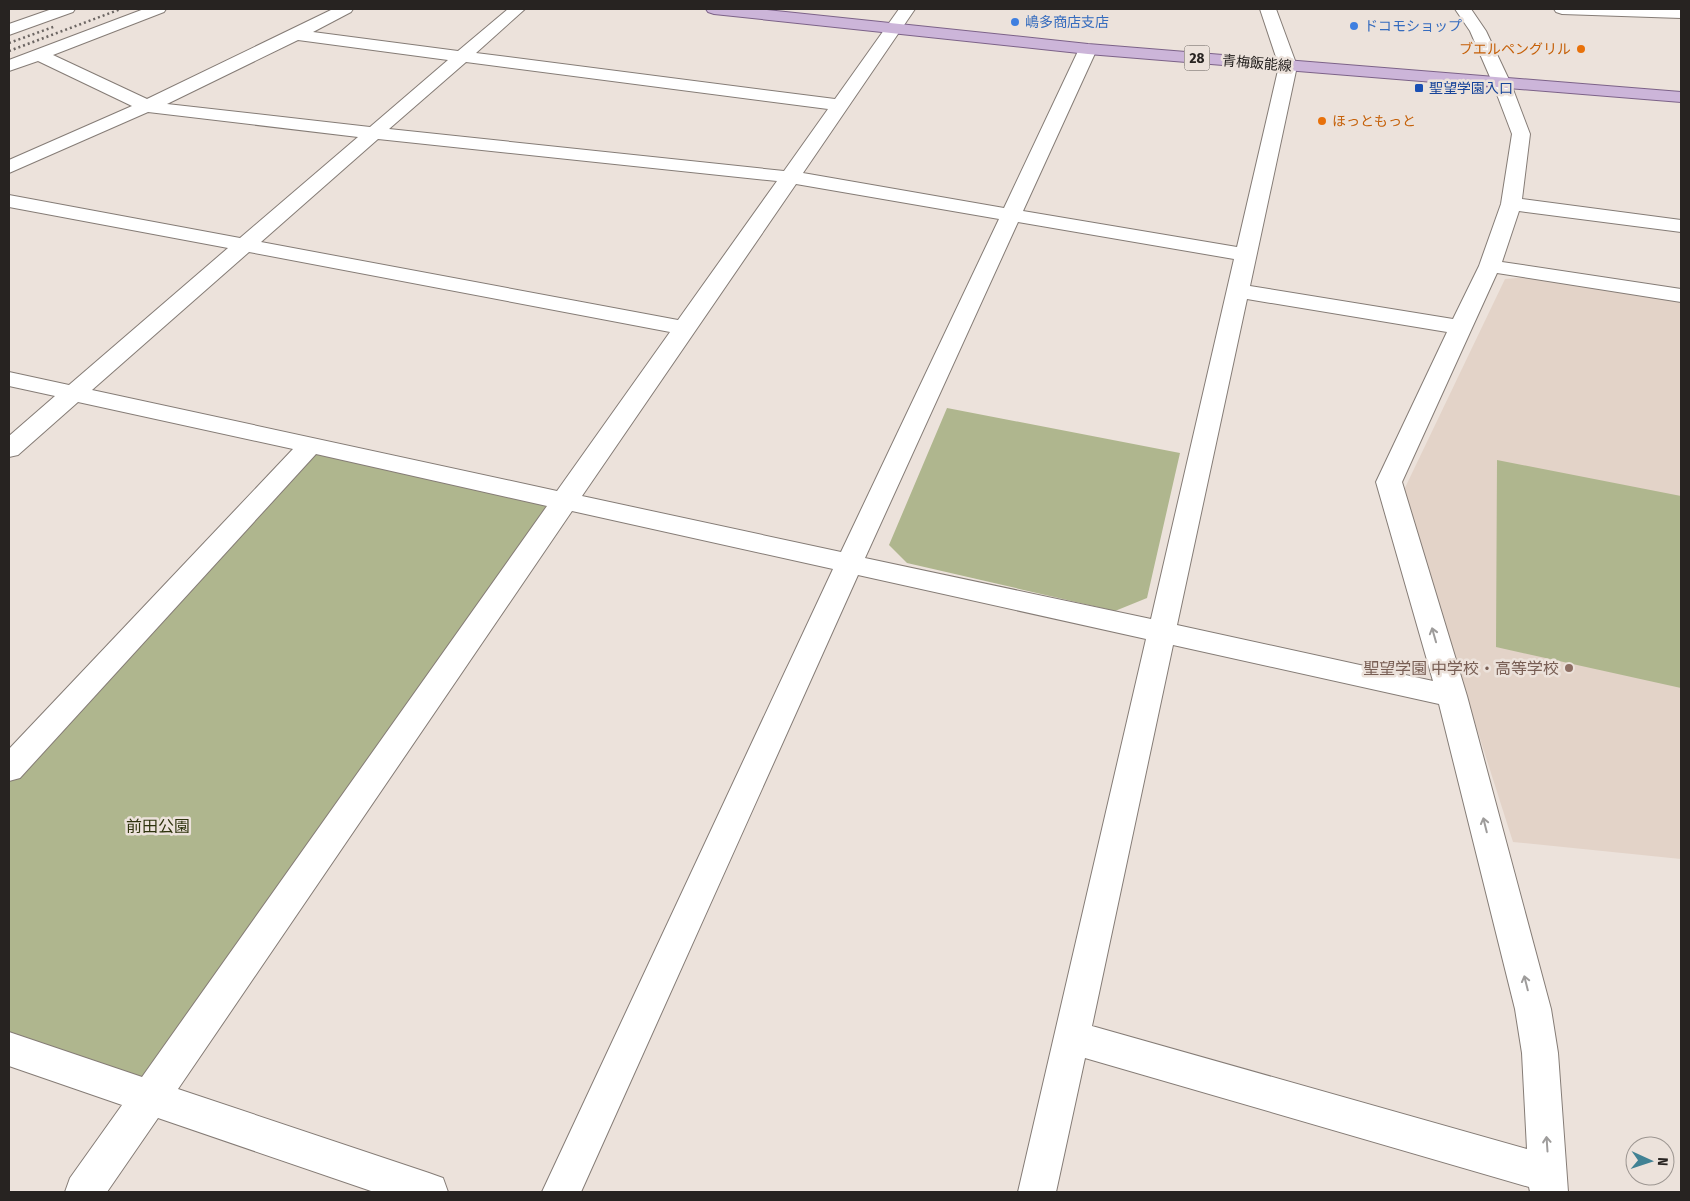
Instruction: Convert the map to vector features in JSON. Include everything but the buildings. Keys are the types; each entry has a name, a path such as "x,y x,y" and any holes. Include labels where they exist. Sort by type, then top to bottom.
{"main road":[{"name":"青梅飯能線","path":"714,9 900,19 1088,49 1681,98"}],"street":[{"path":"9,30 67,9"},
{"path":"9,66 158,9"},
{"path":"9,167 148,107 346,9"},
{"path":"9,450 517,9"},
{"path":"1037,1192 1288,66 1268,9"},
{"path":"1072,1037 1549,1183 1540,1052 1533,1009 1452,696 1389,482 1490,266 1510,204 1521,134 1502,84 1478,31 1463,9"},
{"path":"1562,9 1681,13"},
{"path":"84,1192 900,19"},
{"path":"296,35 840,105"},
{"path":"561,1192 1088,49"},
{"path":"39,55 148,107 790,177 1246,255"},
{"path":"9,201 685,328"},
{"path":"1510,204 1681,226"},
{"path":"1490,266 1681,296"},
{"path":"1238,291 1460,327"},
{"path":"9,379 1452,696"},
{"path":"9,769 311,445"},
{"path":"9,1049 429,1192"}],"shaded area":[{"name":"聖望学園 中学校・高等学校","path":"1530,277 1681,301 1681,859 1513,842 1402,494 1505,279"}],"green space":[{"path":"947,408 1180,453 1147,598 1115,611 907,563 889,545"},
{"name":"前田公園","path":"311,445 565,501 150,1097 9,1049 9,769"},
{"path":"1497,460 1681,496 1681,688 1496,647"}],"railway":[{"path":"9,51 121,9"},
{"path":"9,43 56,26"}],"place":[{"name":"嶋多商店支店","path":"1015,22"},
{"name":"ドコモショップ","path":"1354,26"},
{"name":"ブエルペングリル","path":"1581,49"},
{"name":"聖望学園入口","path":"1419,88"},
{"name":"ほっともっと","path":"1322,121"},
{"name":"聖望学園 中学校・高等学校","path":"1569,668"}]}
